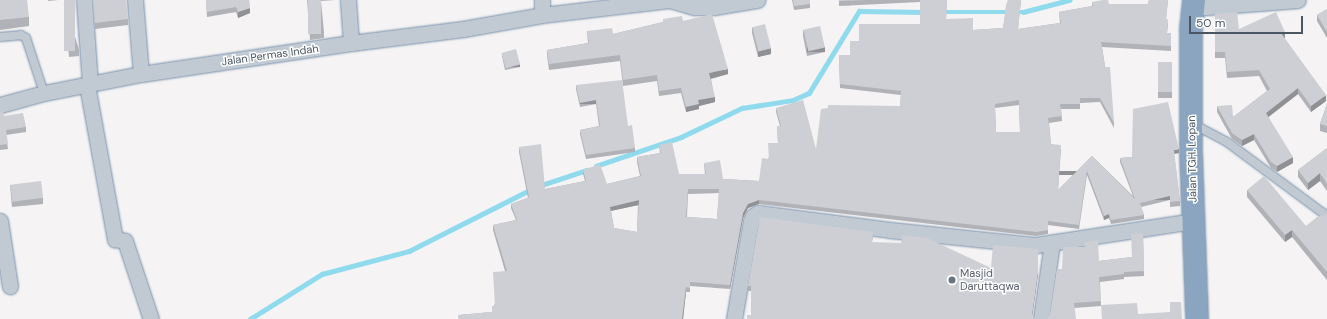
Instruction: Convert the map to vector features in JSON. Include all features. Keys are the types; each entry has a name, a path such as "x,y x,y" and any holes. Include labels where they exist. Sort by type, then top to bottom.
{"highway":[{"name":"Jalan TGH. Lopan","path":"1194,4 1191,122 1192,221 1196,319"}],"street":[{"path":"84,0 88,84 115,239 125,241 151,319"},
{"path":"135,0 141,74"},
{"path":"348,0 351,43"},
{"path":"542,0 542,15"},
{"path":"670,0 695,6 714,7 757,0"},
{"name":"Jalan Permas Indah","path":"0,105 44,93 141,74 351,43 462,29 542,15 670,0"},
{"path":"1194,4 1298,0"},
{"path":"734,319 751,221 756,213 890,230 1036,245 1192,221"},
{"path":"0,221 10,286"},
{"path":"1041,319 1052,243"}],"lane":[{"path":"0,36 21,35 26,38 44,93"},
{"path":"1191,122 1227,142 1327,216"}],"building":[{"path":"0,0 27,0 29,17 0,20"},
{"path":"64,0 75,0 75,51 64,51"},
{"path":"93,0 126,0 128,19 95,23"},
{"path":"206,0 249,0 250,8 238,12 236,7 207,12"},
{"path":"308,0 321,0 321,34 308,34"},
{"path":"793,0 810,0 810,4 794,6"},
{"path":"839,0 867,0 839,1"},
{"path":"920,0 947,0 946,19 973,18 973,30 1003,28 1008,0 1021,0 1018,29 1061,23 1059,12 1093,6 1092,2 1108,0 1109,4 1148,4 1149,0 1168,0 1166,19 1168,19 1167,33 1171,33 1171,46 1101,42 1105,67 1110,67 1114,123 1100,98 1080,98 1080,104 1060,104 1062,116 1048,118 1051,144 1061,145 1058,190 1092,156 1135,199 1120,158 1132,157 1133,109 1168,102 1179,149 1174,150 1180,201 1170,202 1170,196 1140,203 1144,215 1111,220 1109,214 1104,216 1087,171 1079,225 1048,221 1048,230 1036,232 759,200 748,204 743,213 730,285 690,282 690,288 686,287 682,319 458,319 458,315 492,312 492,306 495,306 493,272 507,271 493,225 517,220 511,204 529,197 519,147 541,144 545,189 586,181 583,170 600,164 607,184 641,176 637,157 661,153 659,145 672,142 679,174 706,174 704,163 720,160 723,179 759,181 762,158 769,159 768,143 778,143 777,126 781,126 776,108 803,100 816,149 821,109 828,108 828,105 900,106 901,91 840,84 839,55 850,55 850,41 859,41 859,24 920,24","holes":["1019,100 1020,132 996,132 995,104","688,189 719,189 717,219 686,217","639,200 637,232 614,228 610,207"]},
{"path":"1327,9 1327,32 1317,15"},
{"path":"1237,12 1239,29 1276,12 1285,32 1281,33 1326,95 1311,106 1298,88 1266,113 1293,157 1277,166 1271,162 1254,134 1242,140 1232,133 1217,106 1232,105 1233,117 1270,89 1259,70 1227,72 1225,52 1215,52 1215,14"},
{"path":"712,14 728,69 709,73 715,97 698,100 699,104 686,107 681,88 659,91 657,75 623,80 620,55 549,64 547,50 589,43 587,31 612,28 613,34 663,22 663,19 682,16 683,21"},
{"path":"765,24 771,48 758,51 752,27"},
{"path":"820,26 825,47 808,51 803,30"},
{"path":"516,49 520,64 506,68 502,53"},
{"path":"1158,62 1172,62 1172,92 1158,92"},
{"path":"622,80 628,126 632,125 635,148 586,155 580,130 600,126 596,100 580,103 576,85"},
{"path":"1327,104 1327,126 1320,124"},
{"path":"3,111 4,116 23,113 26,127 6,130 8,144 0,145 0,112"},
{"path":"1327,148 1327,184 1320,173 1308,183 1298,170"},
{"path":"1264,176 1306,226 1317,217 1327,214 1327,272 1292,230 1285,235 1247,190"},
{"path":"41,181 43,198 12,202 10,185"},
{"path":"760,217 873,232 872,242 901,243 902,235 927,238 991,268 993,245 1038,249 1038,270 1032,313 1034,319 747,319 747,315 751,315 751,286 748,286"},
{"path":"1143,233 1144,271 1124,272 1124,274 1099,277 1101,301 1074,303 1076,319 1047,319 1050,315 1057,269 1062,269 1063,247 1085,247 1084,242 1098,240 1099,261 1132,257 1131,234"},
{"path":"1170,302 1181,302 1182,319 1102,319 1101,305 1137,303 1138,314 1170,312"}],"waterway":[{"path":"940,12 1023,12 1069,0"},
{"path":"596,166 681,137 742,108 793,100 809,93 859,11 925,12"},
{"path":"539,186 587,170"},
{"path":"250,319 322,274 409,251 532,189"}],"place":[{"name":"Masjid Daruttaqwa","path":"952,280"}]}
